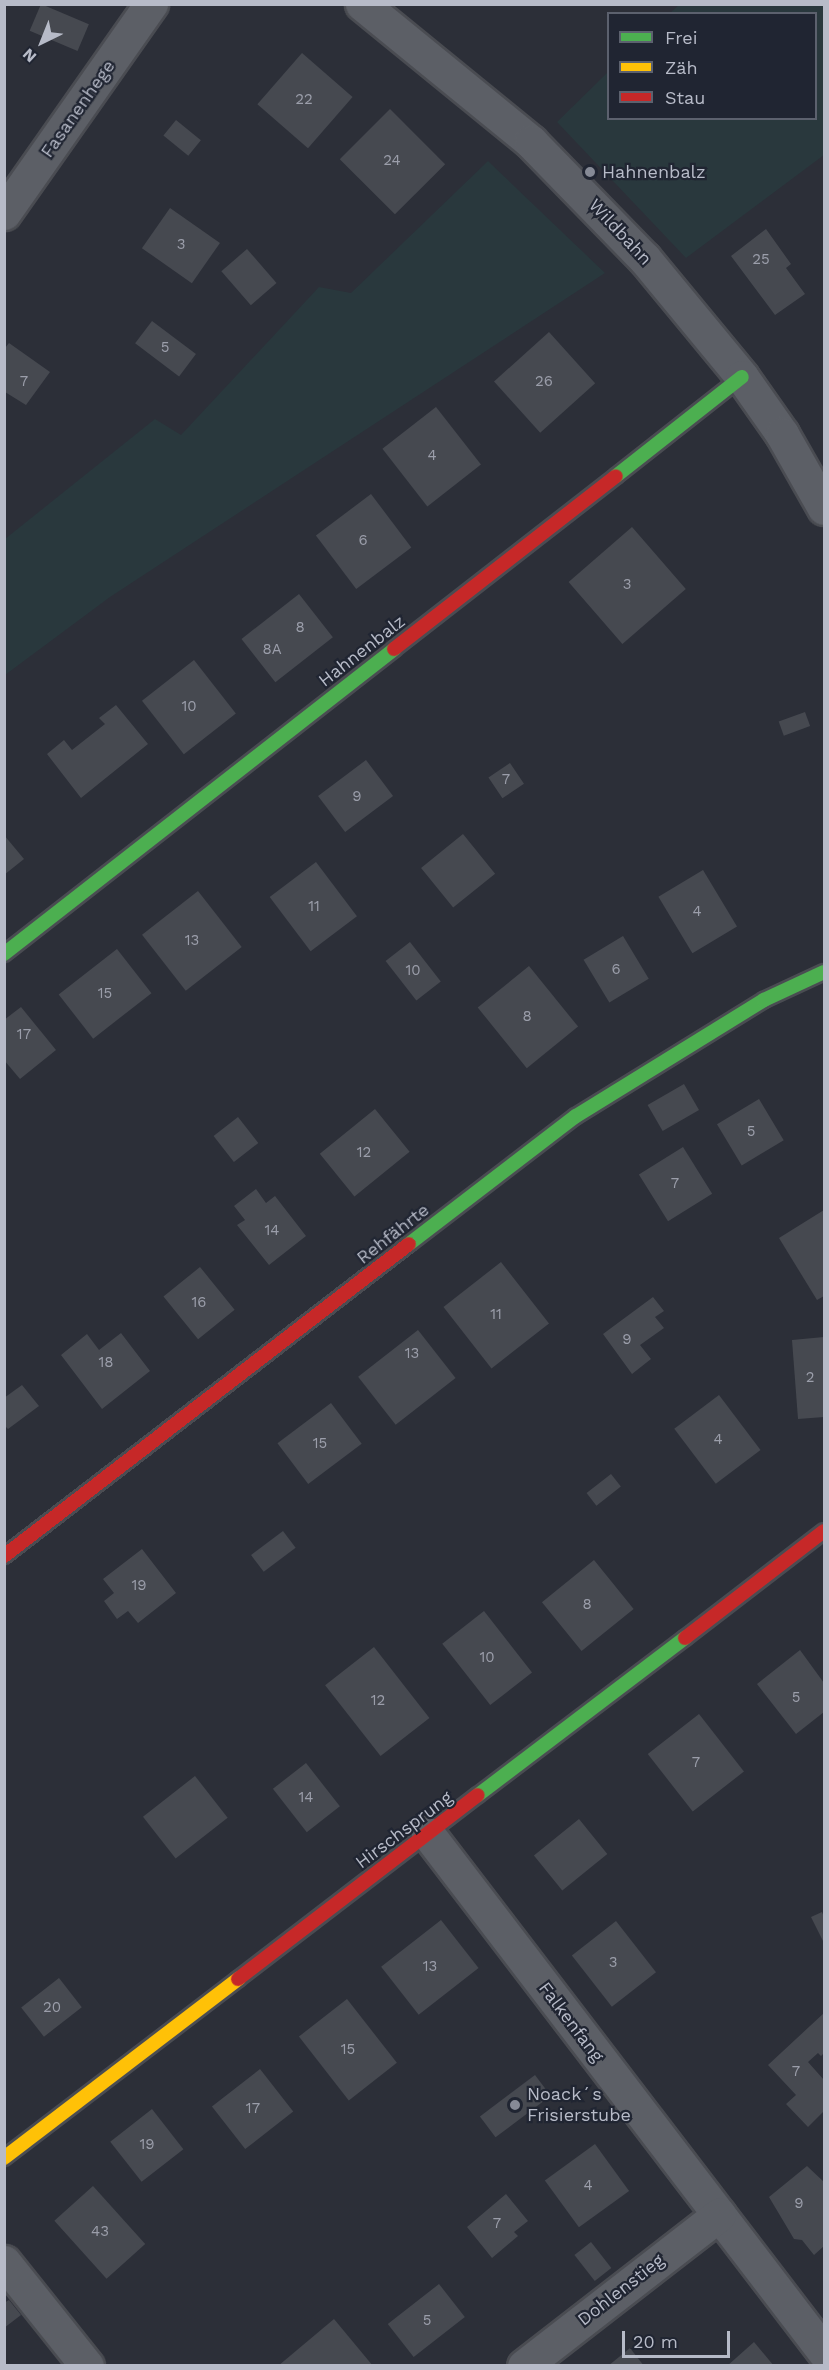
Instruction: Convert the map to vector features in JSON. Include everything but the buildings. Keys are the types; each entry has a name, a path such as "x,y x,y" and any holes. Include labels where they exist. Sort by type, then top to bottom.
{"street":[{"name":"Fasanenhege","path":"4,213 151,4"},
{"name":"Wildbahn","path":"362,4 457,79 550,160 656,271 742,377 782,434 825,508"},
{"name":"Hahnenbalz","path":"4,954 742,377"},
{"name":"Rehfährte","path":"4,1556 576,1116 764,1000 825,972"},
{"name":"Hirschsprung","path":"4,2158 825,1531"},
{"name":"Falkenfang","path":"428,1834 825,2352"},
{"name":"Dohlenstieg","path":"524,2366 718,2215"},
{"path":"4,2262 87,2366"}],"shaded area":[{"path":"680,4 824,5 824,155 686,258 557,122 607,73 607,120 817,120 817,12 671,12"},
{"path":"488,161 605,273 110,597 5,675 5,539 155,419 181,435 319,287 351,293"}],"traffic: fast":[{"path":"616,476 742,377"},
{"path":"4,954 394,649"},
{"path":"409,1244 576,1116 764,1000 824,972"},
{"path":"478,1795 685,1638"}],"traffic: slow":[{"path":"4,2158 238,1979"}],"traffic: jam":[{"path":"394,649 616,476"},
{"path":"4,1556 409,1244"},
{"path":"685,1638 824,1531"},
{"path":"238,1979 478,1795"}],"place":[{"name":"Hahnenbalz","path":"590,172"},
{"name":"Noack´s Frisierstube","path":"515,2105"}]}
